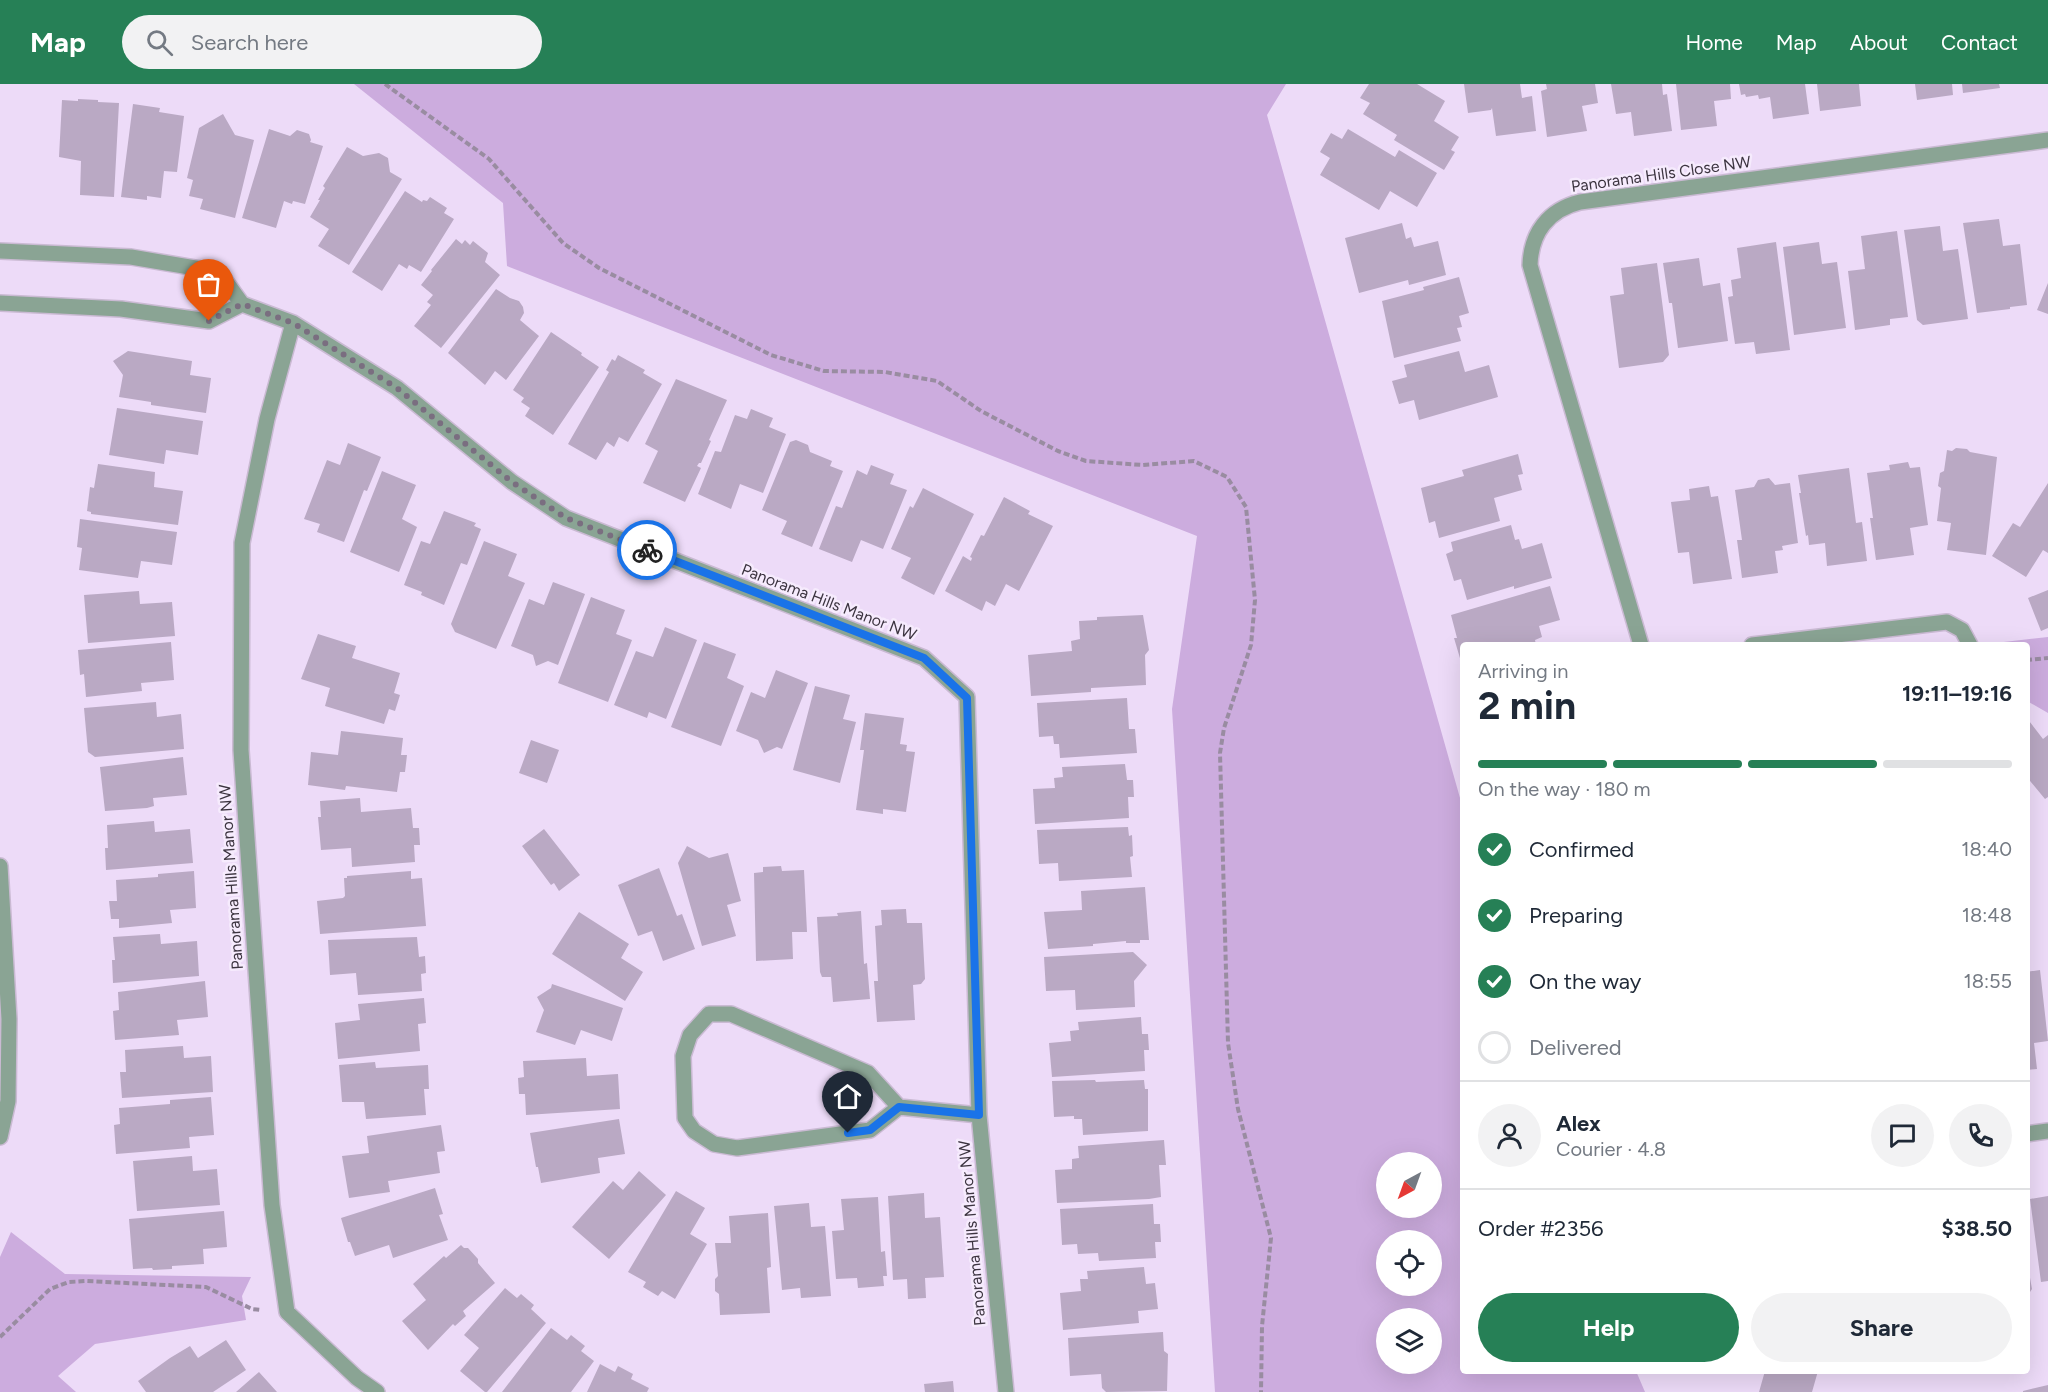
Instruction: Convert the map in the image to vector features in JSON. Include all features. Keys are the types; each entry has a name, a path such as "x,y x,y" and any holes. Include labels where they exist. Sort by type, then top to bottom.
{"street":[{"name":"Panorama Hills Close NW","path":"1640,642 1530,265 1532,243 1543,224 1559,210 1580,202 2048,140"},
{"path":"0,251 131,257 219,272 242,304 209,321 121,309 0,303"},
{"name":"Panorama Hills Manor NW","path":"242,304 293,323 397,388 512,482 566,518 924,658 967,698 979,1115 1006,1392"},
{"name":"Panorama Hills Manor NW","path":"287,1312 272,1205 241,750 242,543 267,419 293,323"},
{"path":"1777,642 1947,622 1962,630 1968,642"},
{"path":"0,866 9,1019 8,1101 0,1137"},
{"path":"899,1107 870,1130 737,1148 714,1144 694,1131 685,1118 683,1056 690,1035 709,1014 732,1014 868,1073 899,1107 979,1115"},
{"path":"2030,1133 2048,1131"},
{"path":"287,1312 357,1378 377,1392"}],"path":[{"path":"385,84 489,159 563,243 599,268 771,355 824,371 885,372 937,381 981,411 1058,451 1086,461 1143,465 1194,460 1227,477 1246,507 1255,600 1251,645 1224,728 1220,753 1228,1044 1238,1109 1271,1238 1262,1326 1261,1392"},
{"path":"2030,660 2048,658"},
{"path":"0,1337 50,1289 69,1282 206,1287 252,1309 287,1312"}],"shaded area":[{"path":"354,84 1286,84 1267,115 1460,798 1460,1374 1637,1374 1645,1392 1215,1392 1172,709 1197,536 507,266 503,203"},
{"path":"2048,637 2048,713 2030,703 2030,642 2004,642"},
{"path":"11,1232 65,1274 251,1277 242,1296 246,1320 95,1344 58,1376 76,1392 0,1392 0,1257"}],"building":[{"path":"1369,84 1417,84 1445,101 1434,121 1459,137 1451,150 1455,152 1444,170 1394,140 1397,135 1363,114 1370,103 1360,98"},
{"path":"1464,84 1520,84 1522,98 1532,96 1536,131 1496,136 1492,108 1468,113"},
{"path":"1546,84 1595,84 1598,103 1582,106 1587,131 1547,137 1541,91 1547,89"},
{"path":"1611,84 1662,84 1663,95 1667,94 1672,131 1634,136 1631,112 1616,114"},
{"path":"1676,84 1730,84 1731,99 1714,101 1717,126 1681,130"},
{"path":"1739,84 1805,84 1809,114 1773,119 1770,97 1759,99 1758,95 1746,97 1745,94 1741,95"},
{"path":"1817,84 1859,84 1861,106 1820,111"},
{"path":"1915,84 1952,84 1953,95 1917,100"},
{"path":"1962,84 1999,84 2000,88 1963,93"},
{"path":"78,99 119,103 114,197 80,195 81,161 59,157 62,100 78,101"},
{"path":"133,104 160,108 159,112 184,116 177,172 164,171 161,198 147,196 147,200 121,197"},
{"path":"223,114 235,135 254,140 235,218 200,209 203,199 189,196 193,180 187,178 199,128"},
{"path":"269,129 290,136 297,130 309,134 310,142 323,146 305,204 293,201 292,204 284,201 276,228 242,218"},
{"path":"1348,129 1395,157 1399,150 1437,173 1417,207 1390,191 1379,210 1320,175 1330,158 1320,152 1331,133 1342,139"},
{"path":"347,147 363,156 379,153 388,158 390,172 402,179 349,265 318,246 329,229 310,217 320,200 318,200 325,188 323,186"},
{"path":"405,191 422,202 427,201 430,197 447,208 444,213 454,219 421,272 409,265 407,269 399,264 382,291 352,272"},
{"path":"1999,219 2003,246 2020,244 2027,305 1977,313 1963,223"},
{"path":"1402,223 1406,239 1411,237 1414,247 1438,241 1446,275 1409,285 1408,280 1359,293 1345,238"},
{"path":"1940,226 1943,251 1958,249 1968,319 1923,325 1917,320 1904,230"},
{"path":"1897,231 1908,317 1890,319 1890,325 1855,330 1848,271 1865,269 1861,236"},
{"path":"456,239 462,244 465,240 470,245 473,241 488,253 485,262 500,275 441,348 414,326 431,305 427,302 433,295 421,285"},
{"path":"1776,242 1790,350 1756,354 1754,342 1735,344 1728,297 1733,296 1731,280 1741,278 1737,248"},
{"path":"1819,242 1822,264 1837,262 1846,328 1794,335 1783,247"},
{"path":"1699,258 1703,286 1720,283 1728,341 1678,348 1672,303 1669,303 1663,263"},
{"path":"1657,263 1669,355 1663,362 1619,368 1610,296 1624,294 1621,268"},
{"path":"1459,277 1469,313 1459,316 1462,327 1457,328 1461,341 1394,358 1382,301 1424,290 1423,287"},
{"path":"2048,283 2048,314 2037,310"},
{"path":"496,289 519,301 524,313 520,320 539,336 506,380 495,371 485,385 448,353"},
{"path":"551,332 599,367 553,435 525,416 530,408 521,402 524,398 513,390"},
{"path":"128,351 192,361 190,375 211,378 206,413 151,405 151,402 119,397 123,375 113,361"},
{"path":"1459,351 1465,372 1489,365 1498,397 1419,420 1414,400 1399,404 1392,381 1407,377 1404,365"},
{"path":"618,355 645,370 643,373 662,384 628,442 619,437 614,447 607,442 596,460 568,444 609,372 606,370 612,359 615,361"},
{"path":"676,379 727,400 701,463 697,466 701,468 685,502 643,483 658,451 645,444"},
{"path":"117,408 203,421 198,455 166,450 164,464 109,455"},
{"path":"751,409 773,418 769,427 786,434 763,493 740,484 731,509 698,494 715,451 721,452 735,415 747,419"},
{"path":"796,440 808,445 810,452 832,461 830,466 843,471 812,547 781,534 787,521 762,510 790,442"},
{"path":"348,443 381,457 367,491 364,490 344,542 317,532 320,524 304,519 327,460 340,465"},
{"path":"1956,448 1997,457 1986,555 1947,550 1951,523 1937,521 1941,488 1938,486 1940,473 1944,471 1947,450 1952,451"},
{"path":"1518,454 1523,474 1518,475 1522,490 1494,498 1500,521 1439,538 1435,521 1429,523 1421,488 1464,476 1462,470"},
{"path":"1908,462 1910,468 1920,467 1928,525 1910,528 1914,555 1876,560 1867,473 1890,470 1889,465"},
{"path":"98,464 155,472 154,487 183,491 178,525 91,514 87,511 90,487 94,488"},
{"path":"871,465 894,474 890,484 907,490 883,549 861,540 852,562 819,549 836,506 842,508 857,470 867,475"},
{"path":"1849,468 1856,523 1862,522 1867,561 1827,566 1825,543 1809,545 1808,535 1806,536 1798,475"},
{"path":"382,471 416,485 402,519 417,527 399,572 350,552"},
{"path":"1769,478 1775,485 1790,483 1798,543 1782,546 1783,550 1775,551 1778,573 1742,578 1737,540 1742,540 1735,490 1754,487 1758,480"},
{"path":"2048,483 2048,553 2043,550 2026,577 1992,556 2013,523 2020,527"},
{"path":"1709,486 1711,497 1718,496 1732,579 1693,584 1689,552 1678,553 1671,502 1690,500 1689,489"},
{"path":"923,488 974,514 934,595 901,578 911,558 891,549 910,506 913,508"},
{"path":"1004,497 1030,511 1028,514 1053,526 1019,591 1006,584 995,606 986,601 982,611 945,591 963,556 971,561 970,557 981,535 984,536"},
{"path":"444,511 476,523 474,526 481,529 467,565 461,563 444,605 404,585 421,541 430,544"},
{"path":"80,519 177,532 172,565 141,561 138,578 79,570 82,548 77,547"},
{"path":"1511,525 1515,540 1519,539 1522,549 1542,543 1552,578 1467,600 1461,579 1454,581 1446,554 1453,551 1451,542"},
{"path":"484,541 517,554 508,576 525,583 496,649 455,632 451,624"},
{"path":"553,582 585,594 558,665 548,661 536,666 533,655 511,646 529,599 544,605"},
{"path":"1550,586 1560,620 1539,626 1542,637 1535,640 1535,642 1460,642 1460,658 1451,615"},
{"path":"2048,590 2048,628 2041,631 2028,598"},
{"path":"139,591 140,604 172,602 175,636 88,643 84,595"},
{"path":"591,597 625,610 616,634 632,640 608,702 558,683"},
{"path":"1143,615 1149,650 1145,655 1146,685 1091,688 1091,692 1031,696 1028,655 1072,651 1071,641 1080,639 1079,621 1097,620 1097,617"},
{"path":"665,627 697,640 666,719 649,712 647,718 614,705 636,651 653,657"},
{"path":"318,634 356,646 352,658 400,673 394,693 400,695 395,711 389,709 384,724 325,706 330,688 301,679"},
{"path":"171,642 174,680 141,683 142,691 86,697 84,674 80,675 78,650"},
{"path":"704,642 736,654 727,678 744,686 721,746 671,727"},
{"path":"776,670 808,683 782,749 777,747 764,753 758,740 736,731 751,692 765,698"},
{"path":"815,686 850,695 843,719 856,722 840,783 793,770"},
{"path":"1127,698 1129,729 1135,729 1137,753 1060,758 1059,744 1054,744 1053,736 1039,737 1037,703"},
{"path":"156,702 157,717 181,714 184,749 95,757 88,752 84,708"},
{"path":"865,713 904,718 900,744 907,745 906,751 915,752 906,812 883,809 883,814 856,810 864,750 860,750"},
{"path":"2030,722 2043,739 2048,735 2048,797 2045,799 2030,781"},
{"path":"341,731 403,738 401,755 407,755 405,772 400,772 397,792 346,786 345,790 308,785 311,752 338,755"},
{"path":"531,740 559,750 547,783 519,773"},
{"path":"183,757 187,795 153,798 154,806 147,808 105,811 100,767"},
{"path":"1125,764 1127,780 1133,780 1134,797 1128,797 1129,818 1035,824 1033,789 1055,788 1054,778 1063,777 1062,767"},
{"path":"360,798 361,812 411,808 413,828 419,828 420,845 414,845 415,862 352,867 351,848 321,850 318,817 321,817 320,801"},
{"path":"154,821 155,832 190,829 193,863 106,870 107,825"},
{"path":"1128,827 1129,836 1132,835 1133,856 1130,857 1132,877 1059,881 1058,863 1039,864 1037,830"},
{"path":"544,829 580,875 559,891 554,883 551,885 522,846"},
{"path":"687,846 709,858 728,853 741,901 727,905 736,936 702,946 678,863"},
{"path":"781,866 782,871 804,870 807,932 792,932 793,959 756,961 754,873 763,872 763,867"},
{"path":"659,868 677,916 682,914 695,949 663,961 652,931 638,936 618,885"},
{"path":"194,871 196,908 170,910 172,923 119,928 119,919 111,919 109,901 117,901 116,880 158,877 158,874"},
{"path":"411,871 411,879 422,878 426,926 320,934 317,901 343,898 345,896 344,878"},
{"path":"1145,887 1149,940 1140,940 1140,943 1126,943 1126,941 1048,949 1044,912 1082,910 1081,891"},
{"path":"906,909 907,923 922,923 925,979 921,984 913,985 915,1020 877,1022 874,981 878,981 875,926 882,925 881,910"},
{"path":"861,911 864,964 867,963 870,999 833,1002 831,977 822,977 820,972 817,917 838,916 837,913"},
{"path":"579,912 629,944 621,958 643,972 625,1001 552,954"},
{"path":"160,934 161,944 197,941 199,976 113,983 112,960 115,960 113,937"},
{"path":"417,937 419,957 425,956 426,973 421,974 422,991 358,995 356,973 330,975 328,940"},
{"path":"1133,952 1147,965 1134,981 1135,1007 1076,1010 1075,990 1046,991 1044,957"},
{"path":"2040,970 2048,1041 2034,1043 2037,1069 2030,1070 2030,971"},
{"path":"205,981 208,1017 177,1020 179,1035 115,1040 113,1011 119,1010 118,992"},
{"path":"552,984 623,1008 612,1041 581,1030 575,1045 536,1032 544,1010 537,997 551,988"},
{"path":"424,998 426,1023 418,1024 420,1051 338,1059 335,1023 360,1020 358,1004"},
{"path":"1141,1017 1142,1034 1148,1034 1149,1050 1144,1050 1145,1071 1052,1077 1049,1043 1071,1041 1070,1031 1079,1030 1078,1022"},
{"path":"183,1046 184,1058 211,1056 213,1092 122,1098 120,1072 126,1072 125,1050"},
{"path":"586,1058 587,1076 618,1074 620,1109 526,1115 525,1094 519,1094 518,1078 524,1077 523,1061"},
{"path":"375,1062 376,1068 428,1065 429,1089 424,1089 426,1115 366,1119 364,1102 342,1102 339,1065"},
{"path":"1095,1080 1096,1082 1144,1080 1145,1089 1148,1089 1148,1131 1083,1135 1082,1119 1074,1119 1074,1116 1054,1117 1052,1081"},
{"path":"211,1097 214,1135 189,1137 190,1148 116,1154 114,1125 120,1124 119,1108 170,1104 170,1100"},
{"path":"619,1119 625,1154 598,1158 600,1173 541,1183 530,1133"},
{"path":"441,1125 445,1151 437,1152 440,1173 388,1181 390,1192 349,1198 342,1156 369,1153 367,1136"},
{"path":"1164,1140 1166,1165 1159,1165 1161,1197 1057,1203 1055,1170 1072,1169 1072,1159 1079,1158 1078,1146"},
{"path":"192,1156 193,1171 217,1169 220,1205 137,1211 133,1161"},
{"path":"639,1171 666,1195 609,1259 572,1227 613,1181 623,1190"},
{"path":"435,1188 443,1214 439,1215 448,1240 393,1258 389,1245 355,1256 341,1218"},
{"path":"676,1191 705,1208 690,1234 707,1244 675,1299 662,1291 658,1296 643,1287 646,1282 628,1272"},
{"path":"924,1193 925,1218 940,1217 944,1277 925,1278 926,1298 908,1299 907,1279 893,1280 888,1196"},
{"path":"2048,1196 2048,1281 2041,1282 2030,1199"},
{"path":"878,1197 881,1252 885,1251 887,1276 883,1276 884,1286 858,1288 857,1278 836,1279 832,1231 844,1230 841,1199"},
{"path":"809,1203 811,1227 825,1226 831,1296 801,1298 800,1288 782,1290 774,1206"},
{"path":"1153,1204 1154,1224 1160,1224 1161,1242 1155,1242 1156,1258 1099,1261 1098,1253 1078,1254 1077,1244 1062,1245 1060,1209"},
{"path":"224,1211 227,1247 203,1249 204,1264 172,1266 172,1269 133,1269 129,1219"},
{"path":"768,1213 771,1267 767,1268 770,1313 720,1315 719,1294 715,1291 715,1279 718,1276 715,1243 731,1243 729,1216"},
{"path":"461,1245 468,1248 478,1259 478,1263 495,1283 463,1311 466,1316 455,1326 453,1324 428,1350 402,1321 426,1300 413,1284 444,1256 446,1258"},
{"path":"1144,1267 1146,1284 1155,1283 1158,1309 1138,1311 1139,1323 1063,1330 1060,1293 1081,1291 1080,1279 1088,1279 1087,1271"},
{"path":"505,1288 517,1298 521,1294 534,1305 531,1309 546,1323 485,1392 460,1371 479,1348 464,1335"},
{"path":"551,1328 567,1340 571,1335 585,1346 581,1351 594,1361 571,1392 502,1392"},
{"path":"1163,1332 1164,1351 1168,1354 1167,1391 1106,1392 1102,1388 1101,1374 1070,1376 1068,1338"},
{"path":"226,1340 246,1370 213,1392 146,1392 138,1381 190,1346 198,1358"},
{"path":"600,1364 615,1372 618,1366 633,1374 631,1379 649,1388 647,1392 587,1392"},
{"path":"259,1372 277,1392 236,1392"},
{"path":"1764,1374 1817,1374 1812,1392 1759,1392"},
{"path":"953,1381 954,1392 925,1392 924,1384"},
{"path":"2048,1385 2048,1392 2023,1392 2023,1391"}],"way so far":[{"path":"209,321 242,304 293,323 397,388 512,482 566,518 647,550"}],"route":[{"path":"647,550 924,658 967,698 979,1115 899,1107 870,1130 848,1133"}]}
